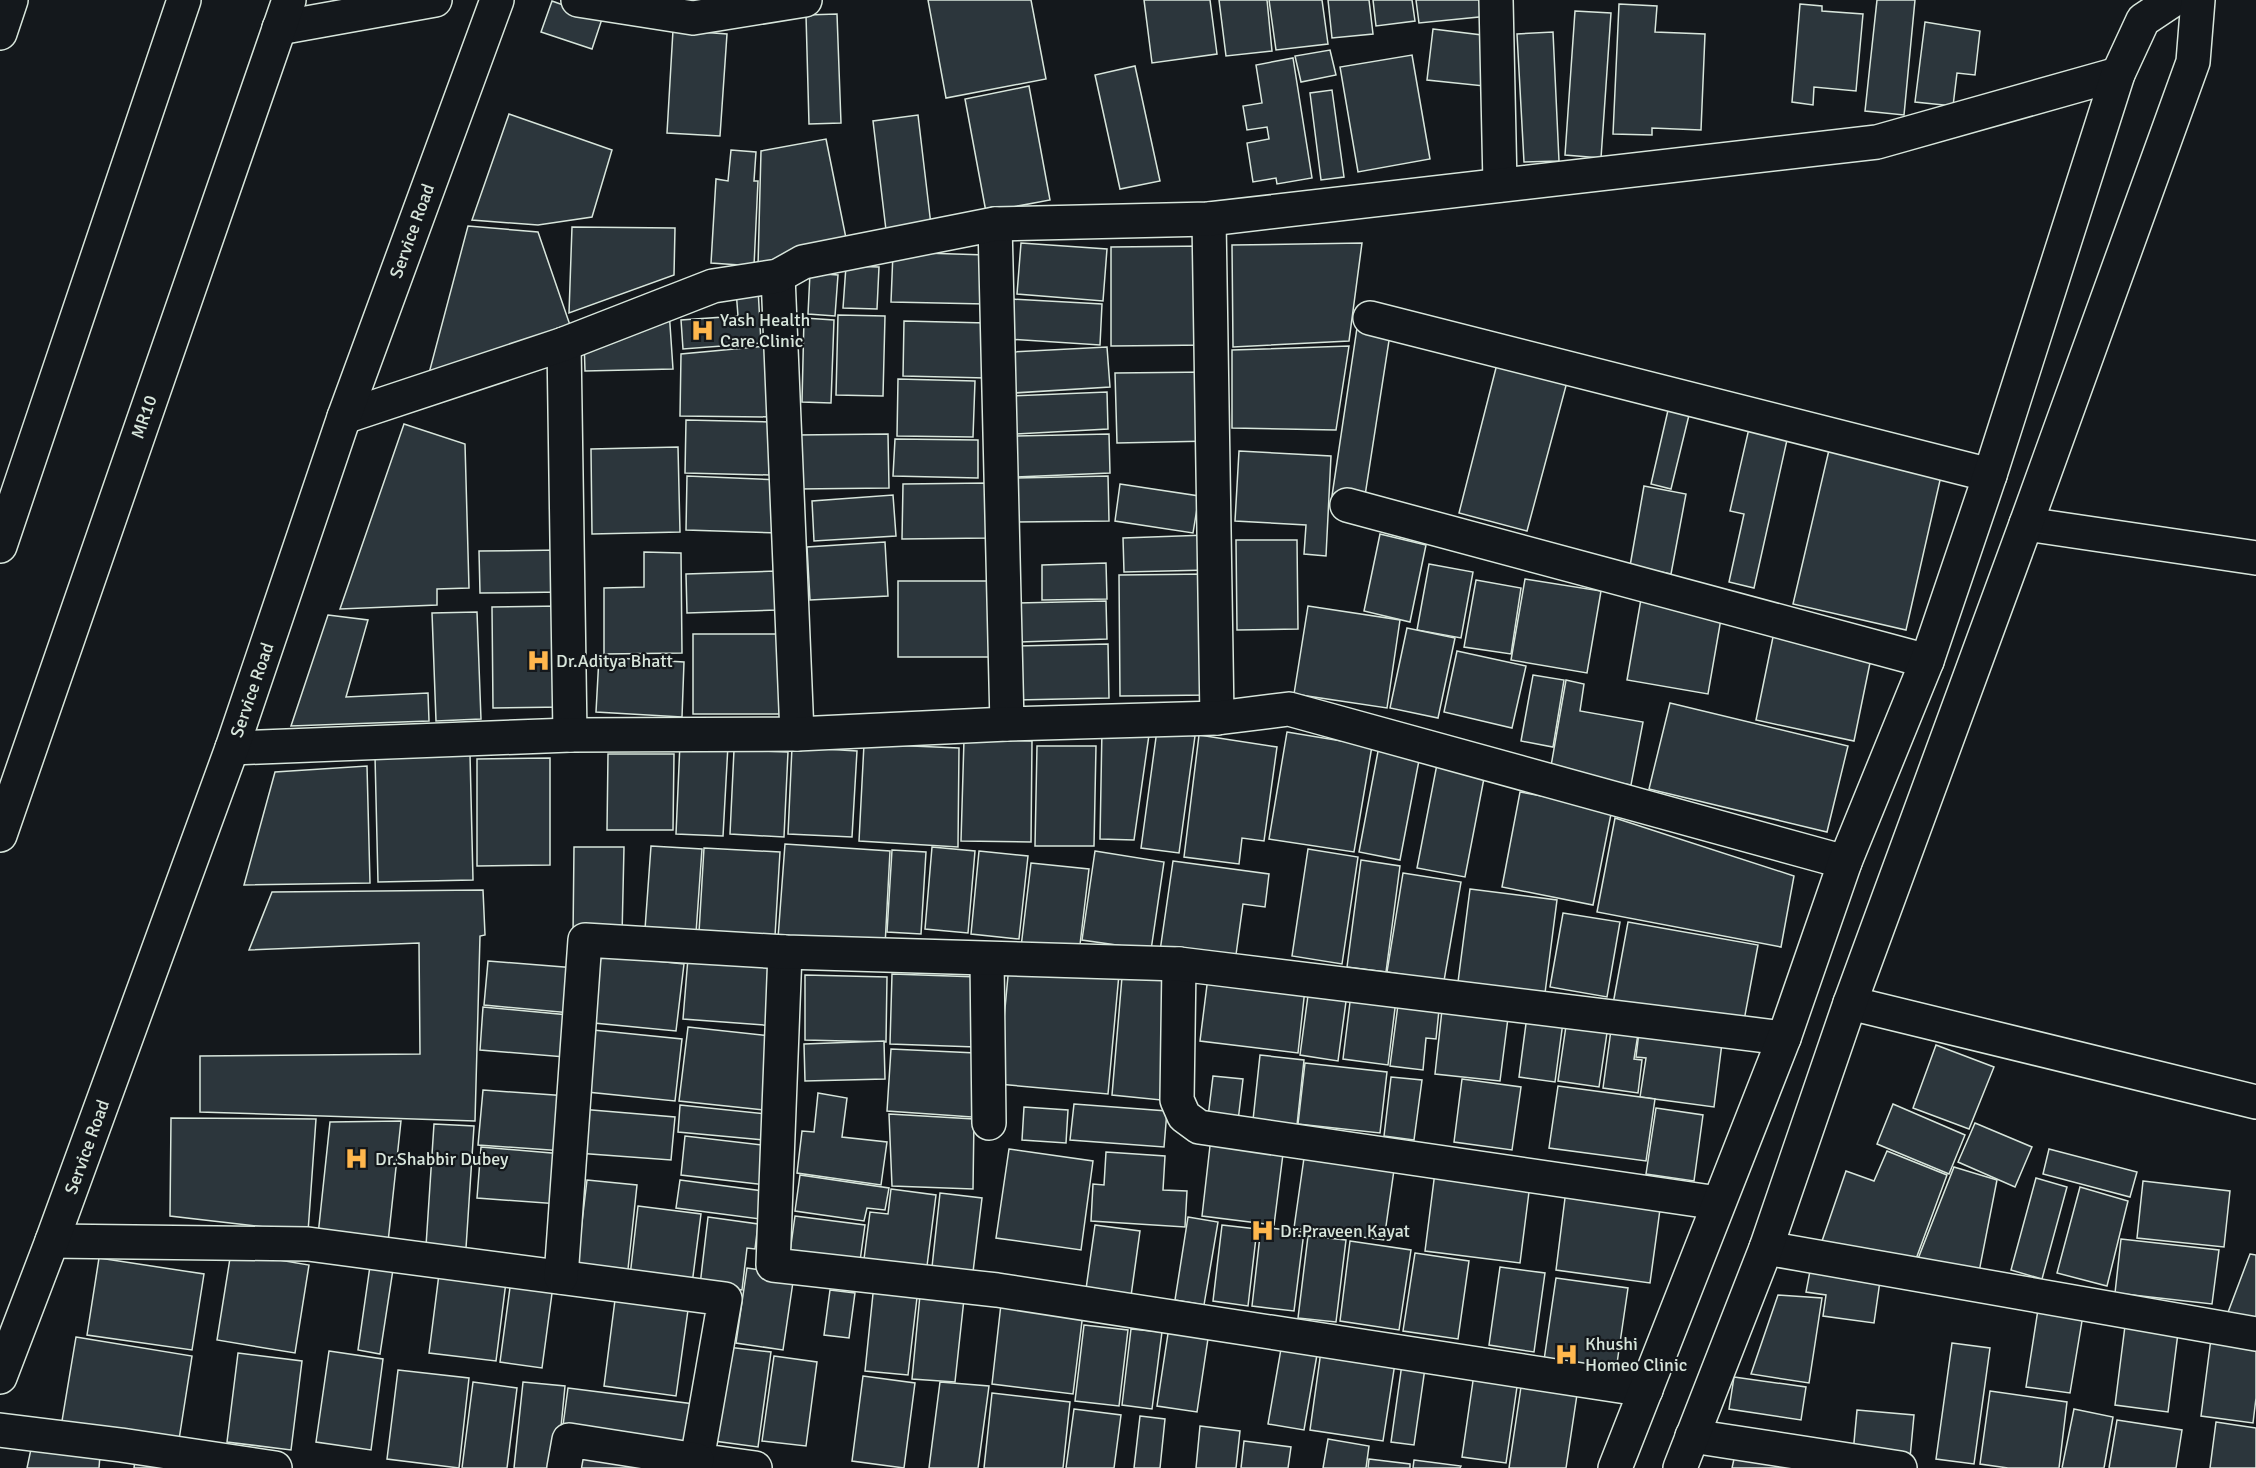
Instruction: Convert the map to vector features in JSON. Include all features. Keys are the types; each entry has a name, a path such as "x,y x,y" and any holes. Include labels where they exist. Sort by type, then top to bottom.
{"street":[{"path":"0,33 11,0"},
{"path":"0,546 184,0"},
{"path":"284,14 435,0"},
{"name":"Service Road","path":"0,1377 232,748 344,417 497,0"},
{"path":"578,0 693,18 805,0"},
{"path":"1496,0 1500,185"},
{"path":"1615,1468 1784,1038 1845,862 1927,661 1990,476 2118,74 2143,20 2173,0"},
{"path":"1680,1468 1766,1248 1850,1003 2193,62 2198,0"},
{"name":"MR10","path":"0,835 284,14"},
{"path":"344,417 564,344 713,286 778,276 803,262 994,224 1209,219 1877,142 2118,74"},
{"path":"1209,219 1217,718"},
{"path":"994,224 1007,723"},
{"path":"778,276 797,734"},
{"path":"1370,318 1990,476"},
{"path":"564,344 570,735"},
{"path":"1347,505 1927,661"},
{"path":"2026,524 2256,558"},
{"path":"232,748 570,735 797,734 1007,723 1217,718 1288,709 1845,862"},
{"path":"561,1277 585,940 785,952 1179,963 1784,1038"},
{"path":"785,952 773,1265 997,1290 1646,1390"},
{"path":"987,959 989,1123"},
{"path":"1179,963 1177,1100 1184,1116 1199,1127 1718,1203"},
{"path":"1850,1003 2256,1102"},
{"path":"52,1241 308,1244 725,1299 697,1460"},
{"path":"1766,1248 2256,1334"},
{"path":"0,1430 120,1456 275,1468"},
{"path":"1692,1436 1900,1468"},
{"path":"564,1468 569,1440 755,1468"}],"building":[{"path":"928,0 1031,0 1046,79 946,98"},
{"path":"1144,0 1210,0 1217,54 1152,63"},
{"path":"1219,0 1267,0 1272,51 1226,56"},
{"path":"1269,0 1322,0 1328,44 1276,50"},
{"path":"1328,0 1369,0 1373,34 1332,38"},
{"path":"1373,0 1412,0 1415,21 1376,26"},
{"path":"1416,0 1487,0 1489,16 1419,23"},
{"path":"1877,0 1915,0 1904,115 1865,111"},
{"path":"552,1 602,19 592,49 541,32"},
{"path":"1619,4 1657,6 1655,32 1705,34 1701,130 1652,128 1652,135 1613,134"},
{"path":"1800,4 1822,6 1822,11 1863,14 1856,91 1814,87 1813,105 1792,102"},
{"path":"1575,11 1611,13 1601,158 1565,155"},
{"path":"837,14 841,123 809,124 806,15"},
{"path":"1925,22 1980,31 1975,75 1957,73 1953,106 1915,102"},
{"path":"1433,29 1490,36 1484,86 1427,80"},
{"path":"673,30 727,34 720,136 667,133"},
{"path":"1553,32 1559,161 1524,162 1517,34"},
{"path":"1330,50 1336,75 1301,82 1295,56"},
{"path":"1412,55 1430,159 1358,172 1340,67"},
{"path":"1293,58 1312,178 1277,184 1276,178 1253,182 1247,143 1269,139 1267,127 1247,130 1243,106 1262,103 1256,65"},
{"path":"1135,66 1160,181 1120,189 1095,75"},
{"path":"1029,86 1050,200 986,212 965,99"},
{"path":"1332,90 1344,177 1321,180 1310,93"},
{"path":"509,114 612,150 592,217 538,225 472,220"},
{"path":"918,115 931,225 886,230 873,121"},
{"path":"826,139 848,248 758,266 761,151"},
{"path":"731,150 756,152 754,181 758,181 754,266 711,263 716,179 728,181"},
{"path":"468,226 538,232 571,328 428,377"},
{"path":"572,227 675,228 674,275 569,313"},
{"path":"1021,243 1107,249 1103,301 1017,294"},
{"path":"1362,243 1349,341 1233,347 1232,245"},
{"path":"1207,246 1208,345 1111,346 1111,247"},
{"path":"893,252 986,255 985,304 891,302"},
{"path":"846,266 879,267 877,309 843,308"},
{"path":"810,273 838,275 835,316 808,314"},
{"path":"758,288 761,343 683,349 681,320 738,316 736,290"},
{"path":"1011,299 1102,304 1100,345 1008,339"},
{"path":"669,310 673,369 585,371 584,339"},
{"path":"838,315 885,316 883,396 836,395"},
{"path":"804,318 834,320 831,403 802,402"},
{"path":"904,321 987,323 986,378 903,376"},
{"path":"1357,328 1390,334 1364,502 1332,496"},
{"path":"767,346 774,417 680,416 681,354"},
{"path":"1349,346 1336,430 1232,428 1232,350"},
{"path":"1107,347 1110,387 1014,393 1012,352"},
{"path":"1497,364 1567,382 1527,531 1459,513"},
{"path":"1210,372 1211,441 1117,443 1115,373"},
{"path":"898,379 975,381 973,437 897,436"},
{"path":"1107,392 1108,429 1015,434 1013,396"},
{"path":"1669,406 1690,411 1671,489 1651,484"},
{"path":"686,420 771,422 769,475 685,473"},
{"path":"404,424 465,444 469,588 437,589 437,605 340,609"},
{"path":"1750,424 1789,431 1754,588 1729,582 1744,514 1730,511"},
{"path":"888,434 889,488 798,489 797,435"},
{"path":"1109,434 1110,473 1016,477 1015,436"},
{"path":"895,439 978,440 978,478 893,476"},
{"path":"678,447 680,532 592,534 591,449"},
{"path":"1829,450 1941,476 1906,630 1793,604"},
{"path":"1239,451 1331,456 1326,556 1304,554 1306,525 1235,521"},
{"path":"687,476 781,480 779,533 686,530"},
{"path":"1108,476 1109,521 1016,522 1015,478"},
{"path":"988,483 988,538 902,539 903,484"},
{"path":"1120,484 1199,496 1193,533 1115,521"},
{"path":"1644,486 1686,494 1671,574 1630,566"},
{"path":"893,495 896,536 814,541 812,501"},
{"path":"1380,534 1426,545 1410,622 1364,611"},
{"path":"1207,535 1208,570 1124,572 1123,538"},
{"path":"1236,540 1297,540 1298,629 1237,630"},
{"path":"885,542 888,596 810,600 807,547"},
{"path":"562,550 563,592 480,593 479,551"},
{"path":"644,552 681,553 682,653 604,654 604,588 644,587"},
{"path":"1106,563 1107,599 1042,600 1042,565"},
{"path":"1429,564 1473,572 1461,638 1417,630"},
{"path":"776,571 777,610 687,613 686,574"},
{"path":"1208,574 1209,695 1120,696 1119,575"},
{"path":"1525,579 1601,591 1587,673 1511,660"},
{"path":"1476,580 1521,588 1511,654 1464,647"},
{"path":"898,581 993,581 993,657 898,657"},
{"path":"1641,599 1722,613 1708,694 1627,680"},
{"path":"1106,601 1107,639 1020,642 1018,603"},
{"path":"562,606 564,707 493,708 492,607"},
{"path":"1308,606 1400,620 1387,708 1294,694"},
{"path":"477,612 481,719 436,721 432,613"},
{"path":"328,615 368,620 346,697 428,693 429,721 291,726"},
{"path":"1407,628 1455,638 1438,718 1390,708"},
{"path":"693,634 784,634 785,714 693,714"},
{"path":"1773,637 1871,658 1854,741 1756,720"},
{"path":"1108,644 1109,698 1017,700 1016,646"},
{"path":"1457,651 1526,666 1512,728 1444,712"},
{"path":"599,657 684,662 682,717 596,712"},
{"path":"1533,675 1564,680 1553,747 1521,741"},
{"path":"1566,680 1584,684 1580,711 1643,722 1631,785 1559,772 1551,766"},
{"path":"1670,703 1848,746 1827,832 1649,789"},
{"path":"1102,728 1150,728 1134,840 1100,839"},
{"path":"1157,730 1195,736 1179,853 1141,848"},
{"path":"1287,732 1372,746 1354,852 1269,839"},
{"path":"1199,735 1277,747 1264,841 1242,838 1239,864 1184,857"},
{"path":"964,739 1032,741 1031,842 961,841"},
{"path":"680,743 728,745 723,836 676,834"},
{"path":"864,744 959,748 958,847 859,841"},
{"path":"1037,746 1096,746 1094,846 1035,846"},
{"path":"1379,746 1420,755 1400,860 1359,852"},
{"path":"792,747 857,751 852,837 788,834"},
{"path":"734,750 788,752 784,837 730,834"},
{"path":"470,754 473,880 378,882 375,756"},
{"path":"608,754 674,754 673,830 607,830"},
{"path":"550,758 550,865 477,866 477,759"},
{"path":"1437,764 1485,773 1465,877 1417,868"},
{"path":"367,766 370,883 244,885 275,772"},
{"path":"1520,792 1612,809 1593,905 1502,887"},
{"path":"1615,818 1794,876 1781,947 1597,912"},
{"path":"785,844 890,851 885,946 778,938"},
{"path":"651,846 702,849 696,933 645,929"},
{"path":"574,847 624,847 622,936 573,936"},
{"path":"932,847 975,851 968,933 925,929"},
{"path":"704,848 780,852 775,936 699,932"},
{"path":"1308,849 1358,857 1342,964 1292,956"},
{"path":"892,850 926,852 921,934 887,932"},
{"path":"979,851 1028,856 1019,939 971,934"},
{"path":"1095,851 1164,862 1151,950 1082,940"},
{"path":"1361,860 1400,866 1386,972 1347,967"},
{"path":"1173,861 1269,874 1265,907 1243,904 1235,962 1160,951"},
{"path":"1031,863 1089,869 1079,953 1021,947"},
{"path":"1403,873 1461,882 1444,981 1387,972"},
{"path":"1470,889 1557,900 1545,993 1458,982"},
{"path":"483,890 485,935 480,936 475,1121 200,1112 200,1056 420,1054 419,943 249,950 272,892"},
{"path":"1563,913 1620,922 1607,997 1550,987"},
{"path":"1628,922 1758,945 1743,1026 1613,1004"},
{"path":"601,955 684,964 676,1031 594,1023"},
{"path":"688,958 781,965 776,1026 683,1019"},
{"path":"488,961 576,968 571,1013 484,1005"},
{"path":"1009,965 1119,974 1108,1094 998,1084"},
{"path":"892,974 979,977 976,1047 890,1044"},
{"path":"805,975 887,977 886,1042 805,1040"},
{"path":"1122,977 1172,981 1161,1100 1112,1095"},
{"path":"1208,977 1305,989 1298,1053 1200,1041"},
{"path":"1309,988 1347,994 1338,1061 1300,1055"},
{"path":"1351,994 1396,1000 1388,1065 1343,1059"},
{"path":"1398,1005 1439,1010 1436,1039 1426,1038 1423,1070 1390,1066"},
{"path":"483,1007 569,1015 565,1057 480,1050"},
{"path":"1442,1010 1508,1018 1500,1081 1435,1074"},
{"path":"1527,1016 1563,1022 1555,1082 1519,1077"},
{"path":"1567,1019 1608,1026 1599,1087 1558,1081"},
{"path":"688,1027 771,1036 764,1110 679,1101"},
{"path":"593,1030 682,1039 675,1101 587,1092"},
{"path":"1611,1030 1638,1034 1634,1059 1642,1060 1638,1093 1603,1088"},
{"path":"1639,1032 1722,1043 1714,1107 1640,1097 1646,1058 1636,1057"},
{"path":"884,1041 885,1079 805,1081 804,1044"},
{"path":"1936,1045 1994,1067 1969,1129 1913,1108"},
{"path":"891,1049 976,1053 972,1117 887,1111"},
{"path":"1260,1055 1304,1060 1297,1125 1253,1120"},
{"path":"1305,1063 1387,1072 1380,1133 1298,1124"},
{"path":"1213,1076 1243,1079 1238,1121 1208,1117"},
{"path":"1391,1077 1422,1080 1414,1140 1384,1136"},
{"path":"1462,1079 1521,1087 1512,1150 1454,1142"},
{"path":"1558,1086 1655,1099 1646,1161 1549,1148"},
{"path":"483,1090 568,1096 564,1151 478,1145"},
{"path":"818,1093 847,1098 842,1137 887,1142 881,1185 797,1173 802,1131 814,1132"},
{"path":"1074,1104 1167,1111 1164,1147 1070,1140"},
{"path":"1893,1104 1965,1135 1949,1174 1877,1144"},
{"path":"680,1105 777,1115 774,1141 678,1132"},
{"path":"1024,1107 1068,1110 1066,1143 1022,1140"},
{"path":"1656,1108 1703,1115 1694,1181 1646,1174"},
{"path":"580,1109 675,1117 671,1160 577,1153"},
{"path":"889,1114 974,1119 973,1189 892,1186"},
{"path":"171,1118 316,1119 308,1232 170,1216"},
{"path":"401,1121 388,1242 318,1235 330,1122"},
{"path":"1975,1123 2032,1147 2015,1187 1958,1162"},
{"path":"434,1124 474,1126 466,1248 426,1246"},
{"path":"685,1136 771,1146 767,1185 681,1175"},
{"path":"1211,1137 1284,1146 1274,1225 1202,1216"},
{"path":"481,1147 563,1154 559,1204 477,1198"},
{"path":"1009,1149 1093,1161 1081,1250 996,1238"},
{"path":"2049,1149 2137,1172 2130,1197 2043,1174"},
{"path":"1305,1151 1395,1163 1384,1240 1294,1228"},
{"path":"1887,1151 1947,1175 1913,1267 1821,1244 1846,1171 1874,1181"},
{"path":"1106,1152 1165,1156 1163,1190 1187,1191 1185,1227 1091,1221 1093,1184 1104,1185"},
{"path":"1954,1167 1997,1180 1978,1277 1914,1269"},
{"path":"1435,1172 1530,1184 1520,1263 1425,1251"},
{"path":"800,1175 889,1188 885,1210 867,1208 864,1221 795,1211"},
{"path":"2036,1178 2067,1187 2042,1279 2011,1270"},
{"path":"587,1180 637,1185 628,1269 577,1264"},
{"path":"680,1180 763,1191 760,1219 676,1208"},
{"path":"2143,1181 2230,1191 2224,1247 2137,1238"},
{"path":"2080,1187 2128,1201 2107,1286 2057,1273"},
{"path":"891,1189 936,1195 927,1266 864,1259 870,1212 888,1214"},
{"path":"1566,1190 1661,1202 1650,1283 1556,1270"},
{"path":"940,1193 982,1198 973,1272 932,1267"},
{"path":"638,1206 701,1214 692,1284 630,1276"},
{"path":"795,1216 865,1225 860,1261 790,1252"},
{"path":"708,1217 758,1224 755,1249 747,1248 742,1290 700,1285"},
{"path":"1188,1217 1218,1222 1204,1305 1175,1300"},
{"path":"1095,1225 1140,1231 1131,1296 1086,1289"},
{"path":"1222,1225 1257,1229 1248,1306 1213,1301"},
{"path":"1261,1227 1304,1232 1294,1311 1252,1306"},
{"path":"1308,1236 1346,1240 1336,1322 1298,1318"},
{"path":"2121,1239 2219,1250 2212,1304 2115,1293"},
{"path":"1350,1241 1411,1250 1399,1330 1340,1321"},
{"path":"231,1252 309,1265 295,1353 217,1340"},
{"path":"1415,1253 1469,1261 1458,1339 1403,1331"},
{"path":"2250,1254 2256,1255 2256,1321 2227,1315"},
{"path":"99,1258 204,1274 192,1350 87,1335"},
{"path":"371,1259 394,1263 380,1354 358,1350"},
{"path":"1500,1267 1545,1273 1534,1352 1489,1345"},
{"path":"747,1268 794,1275 783,1350 736,1343"},
{"path":"1810,1271 1880,1281 1874,1323 1823,1316 1826,1295 1806,1292"},
{"path":"439,1274 506,1282 496,1361 429,1353"},
{"path":"1556,1278 1628,1288 1615,1377 1543,1367"},
{"path":"511,1280 553,1286 542,1368 500,1362"},
{"path":"874,1284 918,1289 908,1375 865,1371"},
{"path":"830,1290 855,1293 849,1338 824,1335"},
{"path":"920,1295 964,1299 955,1382 912,1379"},
{"path":"1778,1295 1822,1298 1809,1383 1751,1374"},
{"path":"615,1300 688,1310 676,1396 604,1386"},
{"path":"2039,1303 2084,1309 2070,1393 2026,1387"},
{"path":"1001,1304 1083,1313 1073,1394 992,1384"},
{"path":"2126,1318 2179,1325 2168,1412 2115,1405"},
{"path":"1084,1325 1128,1330 1119,1406 1075,1401"},
{"path":"1169,1327 1209,1332 1197,1412 1157,1406"},
{"path":"1131,1329 1162,1332 1152,1409 1122,1405"},
{"path":"2212,1331 2256,1336 2256,1398 2253,1423 2201,1416"},
{"path":"76,1337 192,1356 178,1446 61,1427"},
{"path":"1282,1343 1318,1349 1304,1430 1268,1424"},
{"path":"1952,1343 1990,1348 1974,1464 1936,1459"},
{"path":"727,1347 771,1352 758,1447 714,1441"},
{"path":"329,1351 383,1359 371,1450 316,1442"},
{"path":"1321,1351 1395,1363 1383,1441 1310,1430"},
{"path":"238,1353 302,1361 291,1450 227,1442"},
{"path":"774,1356 817,1362 806,1446 762,1441"},
{"path":"1402,1364 1425,1368 1414,1445 1391,1442"},
{"path":"398,1370 469,1378 459,1468 387,1459"},
{"path":"1474,1374 1518,1380 1506,1463 1462,1457"},
{"path":"863,1376 915,1383 904,1468 852,1461"},
{"path":"1734,1377 1806,1387 1801,1420 1729,1409"},
{"path":"1522,1380 1578,1388 1566,1468 1509,1468"},
{"path":"473,1382 517,1388 507,1468 462,1468"},
{"path":"523,1382 565,1386 557,1468 514,1468"},
{"path":"940,1382 989,1386 978,1468 929,1468"},
{"path":"568,1388 702,1405 697,1449 562,1433"},
{"path":"1990,1391 2067,1402 2059,1468 2008,1468 1980,1464"},
{"path":"992,1393 1070,1402 1063,1468 984,1468"},
{"path":"1074,1409 1121,1415 1114,1468 1066,1468"},
{"path":"2074,1409 2113,1417 2104,1468 2062,1468"},
{"path":"1857,1410 1914,1415 1910,1458 1853,1453"},
{"path":"1140,1416 1165,1419 1160,1468 1134,1468"},
{"path":"2117,1420 2182,1430 2176,1468 2109,1468"},
{"path":"2216,1422 2256,1428 2256,1468 2210,1468"},
{"path":"1200,1426 1240,1431 1236,1468 1196,1468"},
{"path":"1328,1439 1369,1446 1366,1468 1323,1468"},
{"path":"1244,1441 1291,1447 1288,1468 1241,1468"},
{"path":"31,1449 100,1455 99,1468 27,1468"},
{"path":"578,1455 659,1468 576,1468"},
{"path":"1369,1459 1410,1464 1410,1468 1368,1468"},
{"path":"1734,1459 1785,1467 1785,1468 1732,1468"},
{"path":"135,1460 233,1468 134,1468"},
{"path":"1414,1460 1461,1466 1460,1468 1413,1468"}],"place":[{"name":"Yash Health Care Clinic","path":"702,330"},
{"name":"Dr.Aditya Bhatt","path":"538,661"},
{"name":"Dr.Shabbir Dubey","path":"357,1159"},
{"name":"Dr.Praveen Kayat","path":"1262,1231"},
{"name":"Khushi Homeo Clinic","path":"1567,1354"}]}
